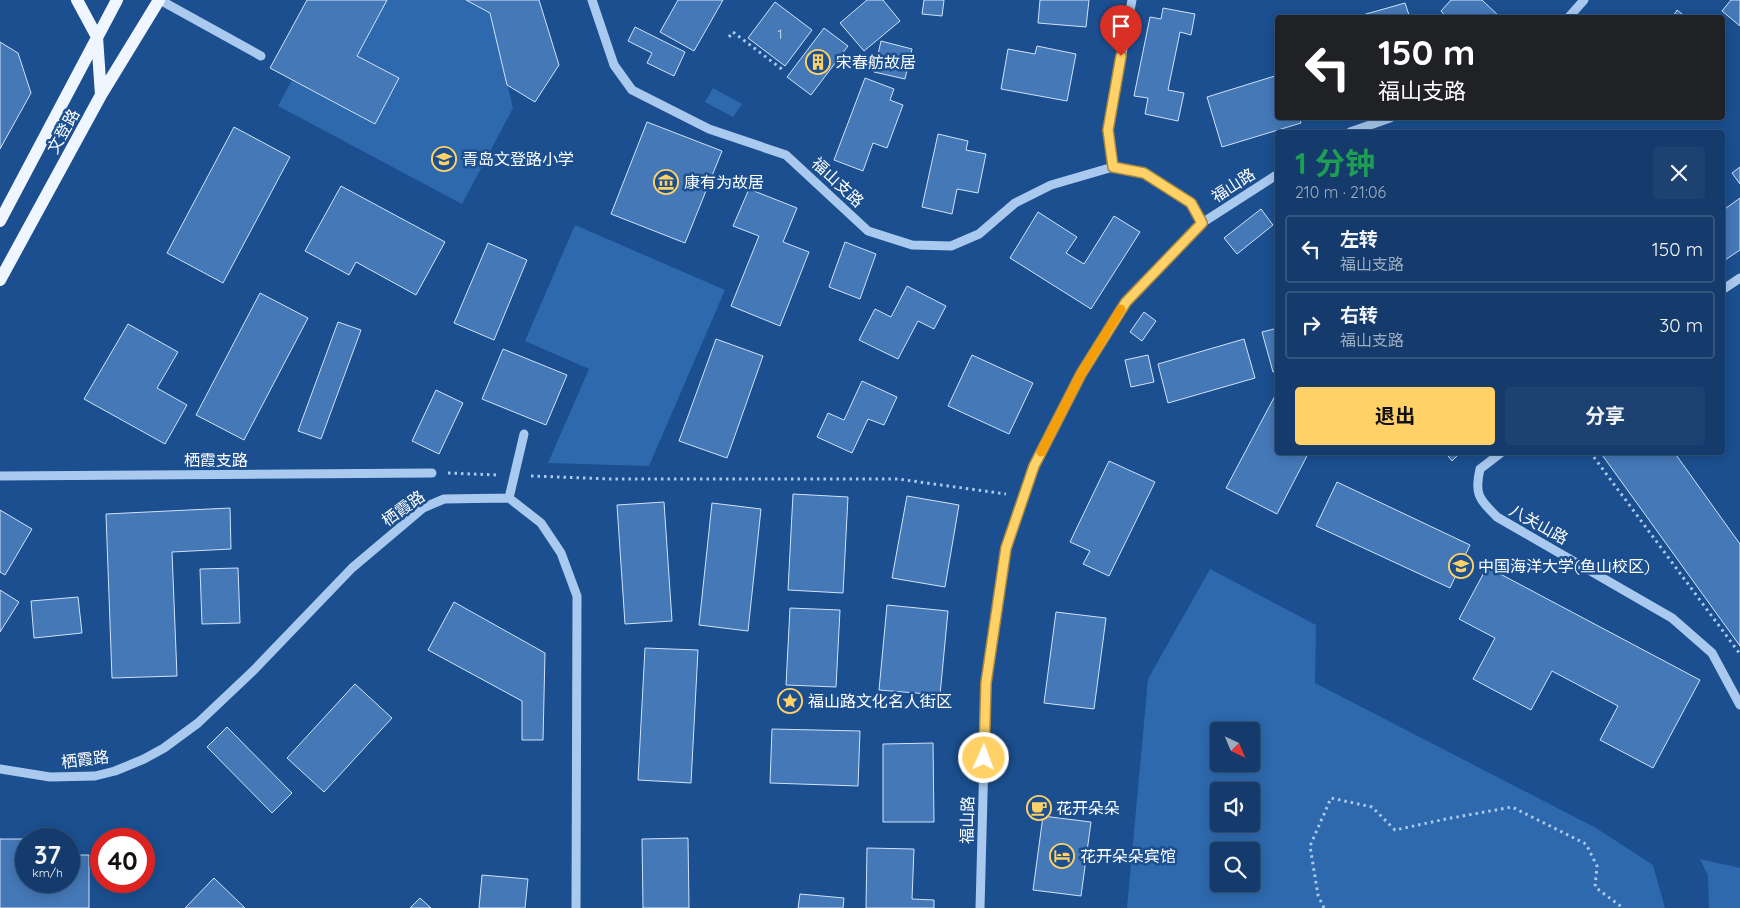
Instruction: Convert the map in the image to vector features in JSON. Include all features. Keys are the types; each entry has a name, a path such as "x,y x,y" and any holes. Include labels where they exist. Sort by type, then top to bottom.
{"main road":[{"path":"77,0 97,37 101,95"},
{"name":"文登路","path":"0,221 117,0"},
{"name":"文登路","path":"0,280 101,95 159,0"}],"street":[{"path":"159,0 261,56"},
{"name":"福山支路","path":"592,0 614,65 632,90 709,129 786,155 868,231 912,246 951,246 979,234 1016,203 1051,185 1113,167 1144,173 1191,203 1202,223"},
{"path":"1113,167 1108,130 1132,0"},
{"path":"1571,15 1584,0"},
{"path":"1356,130 1384,120"},
{"name":"福山路","path":"980,908 986,683 1006,548 1034,466 1081,374 1126,302 1202,223 1275,176"},
{"path":"1725,288 1737,280 1740,290"},
{"path":"524,434 509,498 540,523 562,553 577,596 576,908"},
{"name":"八关山路","path":"1498,455 1480,469 1476,487 1485,505 1497,517 1672,618 1712,653 1740,705"},
{"name":"栖霞支路","path":"0,476 432,473"},
{"name":"栖霞路","path":"0,768 50,778 95,776 115,771 144,759 198,723 253,671 352,568 423,508 444,498 509,498"}],"path":[{"path":"729,37 733,32 783,70"},
{"path":"1592,455 1740,655"},
{"path":"463,474 610,479 898,479 1024,496"},
{"path":"1324,908 1318,894 1310,846 1331,798 1372,807 1395,830 1446,818 1512,808 1586,844 1597,866 1595,887 1623,908"}],"shaded area":[{"path":"387,0 466,0 490,13 513,108 462,204 278,106 292,80 375,124 399,78 357,56"},
{"path":"713,88 742,104 733,117 705,102"},
{"path":"575,225 725,290 649,466 548,463 589,369 525,341"},
{"path":"1210,569 1316,625 1315,683 1596,828 1653,865 1665,908 1127,908 1148,679"},
{"path":"1700,859 1740,868 1740,908 1709,908 1708,876"}],"building":[{"path":"307,0 387,0 357,56 399,78 375,124 270,68"},
{"path":"466,0 539,0 559,65 535,102 507,85 490,13"},
{"path":"678,0 723,0 694,51 660,32"},
{"path":"867,0 883,0 900,21 864,51 840,23"},
{"path":"924,0 944,0 942,16 922,14"},
{"path":"1040,0 1089,0 1086,27 1038,23"},
{"path":"1451,0 1482,0 1498,15 1444,15 1441,11"},
{"path":"1731,0 1740,0 1740,26 1722,11"},
{"path":"775,2 812,30 785,66 748,38"},
{"path":"1405,3 1409,15 1363,15"},
{"path":"1163,8 1195,14 1191,35 1180,32 1168,90 1184,93 1178,121 1145,114 1148,98 1134,96 1150,17 1161,19"},
{"path":"1677,10 1683,15 1674,15"},
{"path":"635,27 685,52 674,76 647,63 652,53 628,41"},
{"name":"宋春舫故居","path":"824,28 848,46 811,95 787,77"},
{"path":"881,41 912,49 905,79 874,72"},
{"path":"0,42 18,53 31,93 0,149"},
{"path":"1037,46 1076,54 1067,101 1001,89 1008,49 1035,54"},
{"path":"1275,76 1275,120 1300,120 1301,123 1222,147 1207,97"},
{"path":"865,78 894,89 890,100 903,105 887,148 873,143 863,171 834,160"},
{"name":"康有为故居","path":"647,122 722,151 685,243 611,214"},
{"path":"234,127 290,157 223,283 167,253"},
{"path":"938,134 968,141 966,150 986,154 978,193 957,189 952,214 922,207"},
{"path":"1740,167 1740,184 1732,173"},
{"path":"341,186 445,242 416,295 356,262 349,275 305,251"},
{"path":"749,189 797,208 783,242 809,252 780,326 731,306 759,236 733,226"},
{"path":"1740,198 1740,250 1725,260 1725,209"},
{"path":"1261,209 1273,225 1237,254 1224,238"},
{"path":"1038,212 1077,237 1066,253 1084,264 1114,216 1140,232 1091,309 1010,258"},
{"path":"845,242 876,254 860,299 829,287"},
{"path":"488,243 527,260 494,340 454,323"},
{"path":"907,286 946,306 934,329 918,321 898,359 859,340 875,309 891,317"},
{"path":"260,293 308,318 244,440 196,415"},
{"path":"1144,312 1156,321 1142,341 1130,332"},
{"path":"338,322 361,330 321,439 298,431"},
{"path":"128,324 178,352 157,388 187,405 165,444 84,399"},
{"path":"1275,329 1275,372 1273,372 1262,332"},
{"path":"716,339 763,356 727,458 679,441"},
{"path":"1244,339 1255,378 1168,403 1158,364"},
{"path":"503,349 567,375 546,425 482,399"},
{"path":"972,355 1033,383 1009,434 948,406"},
{"path":"1148,355 1154,382 1131,387 1125,360"},
{"path":"862,381 897,397 884,425 868,419 852,453 817,437 828,413 844,420"},
{"path":"436,390 463,403 439,454 412,441"},
{"path":"1275,396 1275,455 1307,455 1277,514 1226,488"},
{"path":"1447,455 1458,455 1452,461"},
{"path":"1602,455 1676,455 1740,544 1740,646"},
{"path":"1109,461 1155,482 1109,576 1083,564 1090,551 1070,542"},
{"path":"1337,482 1470,545 1450,588 1316,526"},
{"path":"793,494 848,497 843,593 788,590"},
{"path":"907,496 959,505 945,587 892,578"},
{"path":"664,502 672,621 625,624 617,505"},
{"path":"712,503 761,509 748,631 699,625"},
{"path":"230,508 231,549 172,552 177,676 112,678 106,514"},
{"path":"0,510 32,529 5,575 0,572"},
{"path":"1487,567 1700,680 1653,768 1600,740 1618,706 1552,671 1531,710 1473,679 1495,638 1459,619"},
{"path":"238,568 240,623 202,624 200,569"},
{"path":"0,590 19,602 0,632"},
{"path":"78,597 82,633 34,638 31,601"},
{"path":"454,602 545,653 543,740 522,740 522,701 428,650"},
{"path":"887,605 948,611 940,695 879,690"},
{"path":"790,608 840,610 836,687 786,685"},
{"path":"1056,612 1106,618 1094,709 1044,703"},
{"path":"645,648 698,650 691,783 638,780"},
{"path":"355,684 392,718 324,792 287,758"},
{"path":"227,727 292,793 272,813 207,747"},
{"path":"772,729 860,731 858,786 770,783"},
{"path":"933,743 934,822 883,822 883,744"},
{"name":"花开朵朵宾馆","path":"1043,816 1091,822 1081,896 1033,890"},
{"path":"688,838 689,908 643,908 642,839"},
{"path":"0,839 15,839 15,893 80,893 80,855 89,855 89,908 0,908"},
{"path":"867,848 914,849 912,899 934,900 934,908 866,908"},
{"path":"482,875 528,879 525,908 479,908"},
{"path":"214,878 245,908 185,908"},
{"path":"800,894 844,898 843,908 798,908"},
{"path":"420,898 431,908 410,908"}],"slow traffic":[{"path":"1041,452 1081,374 1121,309"}],"place":[{"name":"宋春舫故居","path":"818,62"},
{"name":"青岛文登路小学","path":"444,159"},
{"name":"康有为故居","path":"666,182"},
{"name":"中国海洋大学(鱼山校区)","path":"1461,566"},
{"name":"福山路文化名人街区","path":"790,701"},
{"name":"花开朵朵","path":"1039,808"},
{"name":"花开朵朵宾馆","path":"1062,856"}],"route":[{"path":"984,758 986,683 1006,548 1034,466 1081,374 1126,302 1202,223 1191,203 1144,173 1113,167 1108,130 1121,56"}]}
